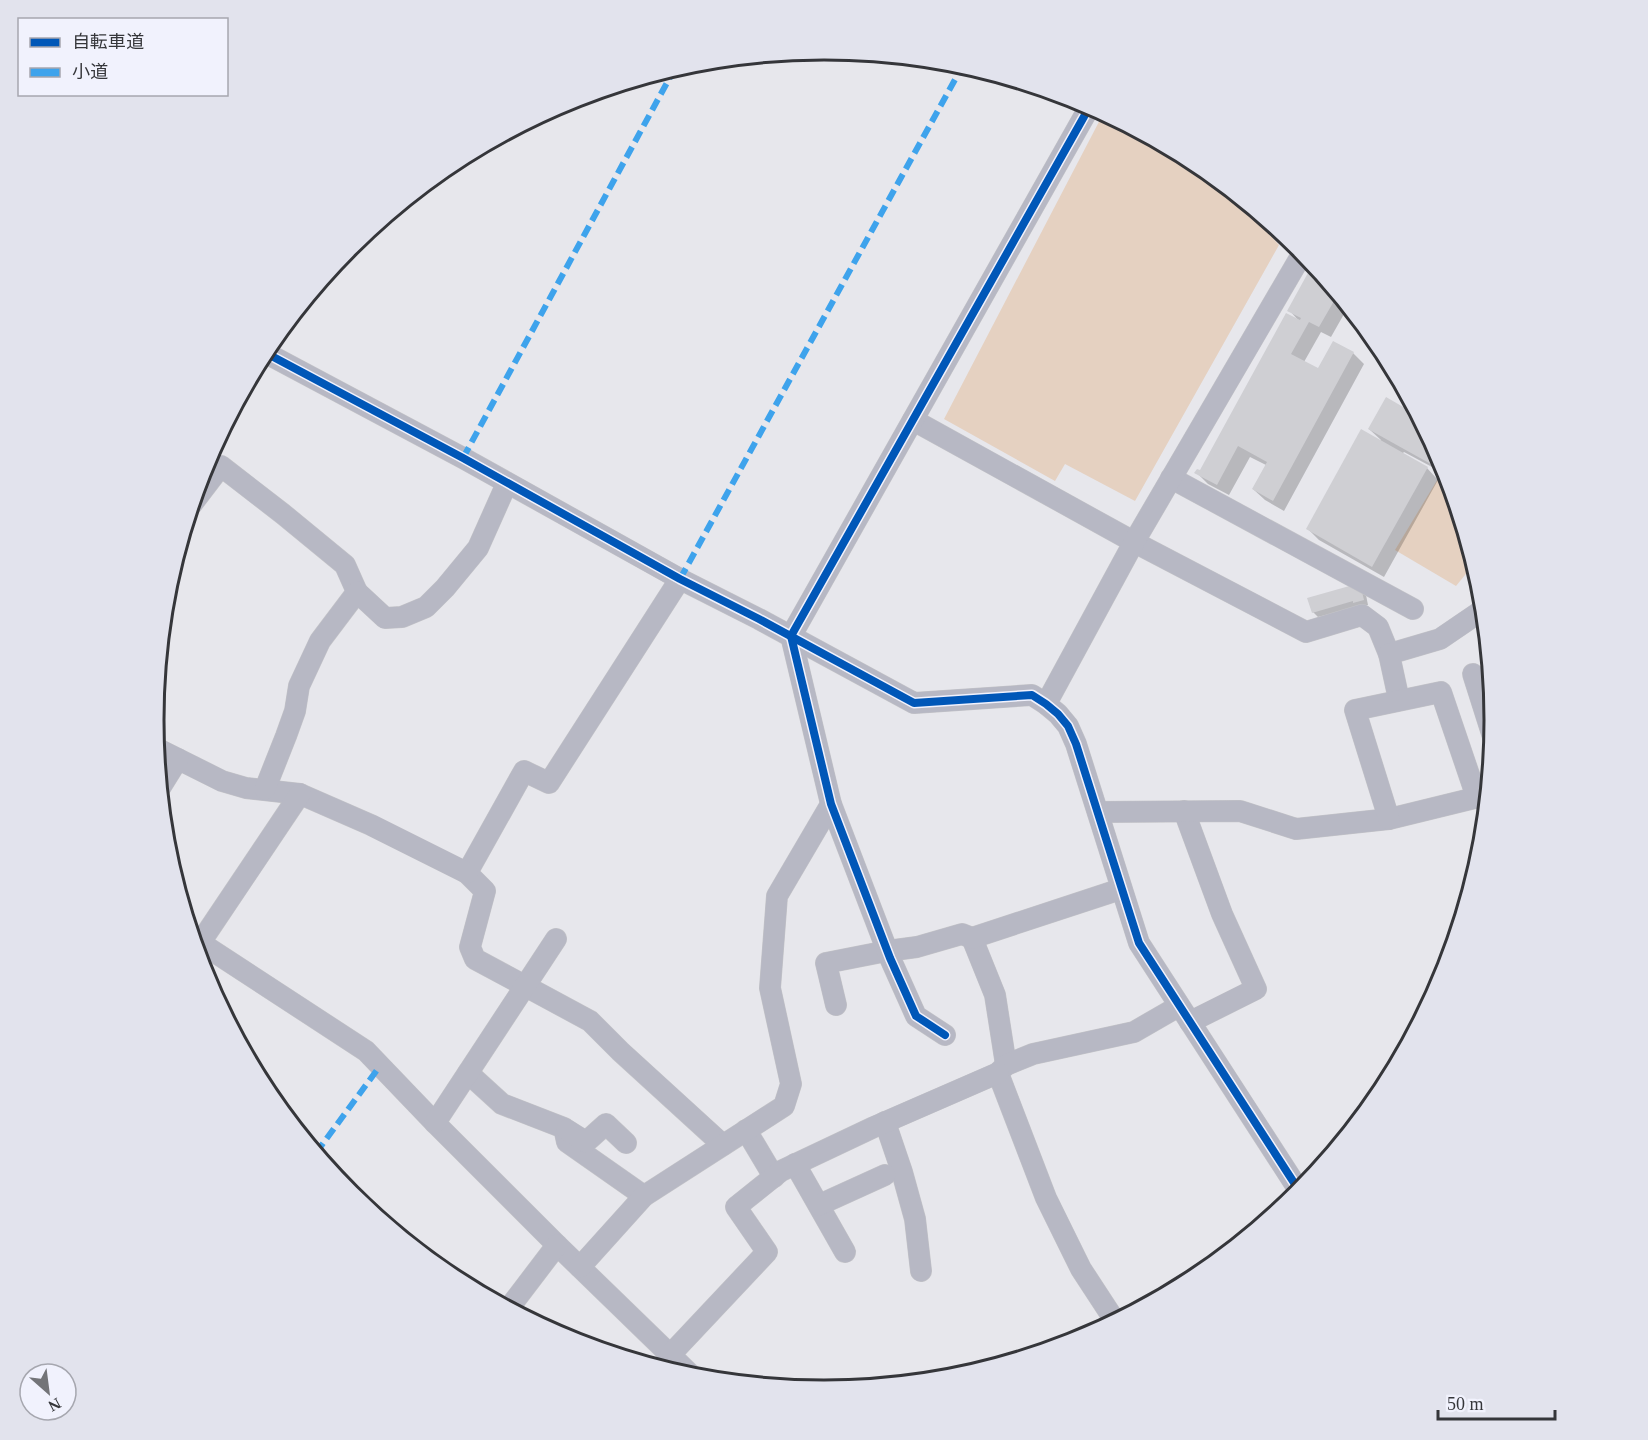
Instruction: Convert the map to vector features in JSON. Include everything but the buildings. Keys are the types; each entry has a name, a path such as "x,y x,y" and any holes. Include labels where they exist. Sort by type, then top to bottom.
{"street":[{"path":"945,1035 916,1016 887,951 831,804 791,636 1086,114"},
{"path":"1046,704 1134,542 1298,261"},
{"path":"273,357 463,458 680,579 914,703 1032,695 1046,704 1068,726 1139,943 1294,1183"},
{"path":"913,420 1134,542 1306,632 1362,615 1378,627 1389,654 1398,700"},
{"path":"208,483 221,466 345,565 357,592 385,618 402,617 426,607 445,588 478,548 507,483"},
{"path":"1171,478 1413,609"},
{"path":"466,873 524,771 549,783 680,579"},
{"path":"265,789 292,719 299,686 320,641 357,592"},
{"path":"1389,654 1440,639 1475,615"},
{"path":"1473,674 1484,708"},
{"path":"1389,819 1355,710 1441,692 1480,791"},
{"path":"165,752 222,782 246,788 300,794 371,825 466,873 485,891 470,947 475,959 590,1021 723,1145"},
{"path":"167,777 178,759"},
{"path":"200,936 300,794"},
{"path":"1098,812 1240,811 1296,828 1389,819 1479,798"},
{"path":"580,1267 644,1196 784,1106 791,1084 770,988 777,896 831,804"},
{"path":"671,1354 767,1252 736,1208 781,1171 1033,1054 1134,1032 1256,989 1222,914 1184,811"},
{"path":"837,1005 826,963 917,947 962,934 972,938 1121,889"},
{"path":"972,938 995,995 1002,1069 1046,1198 1081,1269 1111,1314"},
{"path":"435,1124 556,939"},
{"path":"204,946 366,1051 435,1124 680,1364"},
{"path":"468,1073 502,1104 564,1128 586,1142 606,1124 626,1143"},
{"path":"885,1122 915,1219 921,1270"},
{"path":"564,1128 567,1142 644,1196"},
{"path":"746,1130 774,1177"},
{"path":"795,1164 845,1252"},
{"path":"819,1205 885,1175"},
{"path":"513,1302 557,1245"}],"shaded area":[{"path":"1100,120 1154,148 1191,171 1226,196 1266,230 1279,245 1135,501 1065,464 1055,481 944,419"},
{"path":"1438,478 1462,549 1467,573 1456,586 1395,550"}],"marked path":[{"path":"680,579 958,74"},
{"path":"463,458 669,79"},
{"path":"321,1146 380,1066"}],"cycle path":[{"path":"945,1035 916,1016 890,958 831,804 791,636 1086,114"},
{"path":"273,357 463,458 680,579 914,703 1032,695 1046,704 1068,726 1076,744 1139,943 1294,1183"}]}
